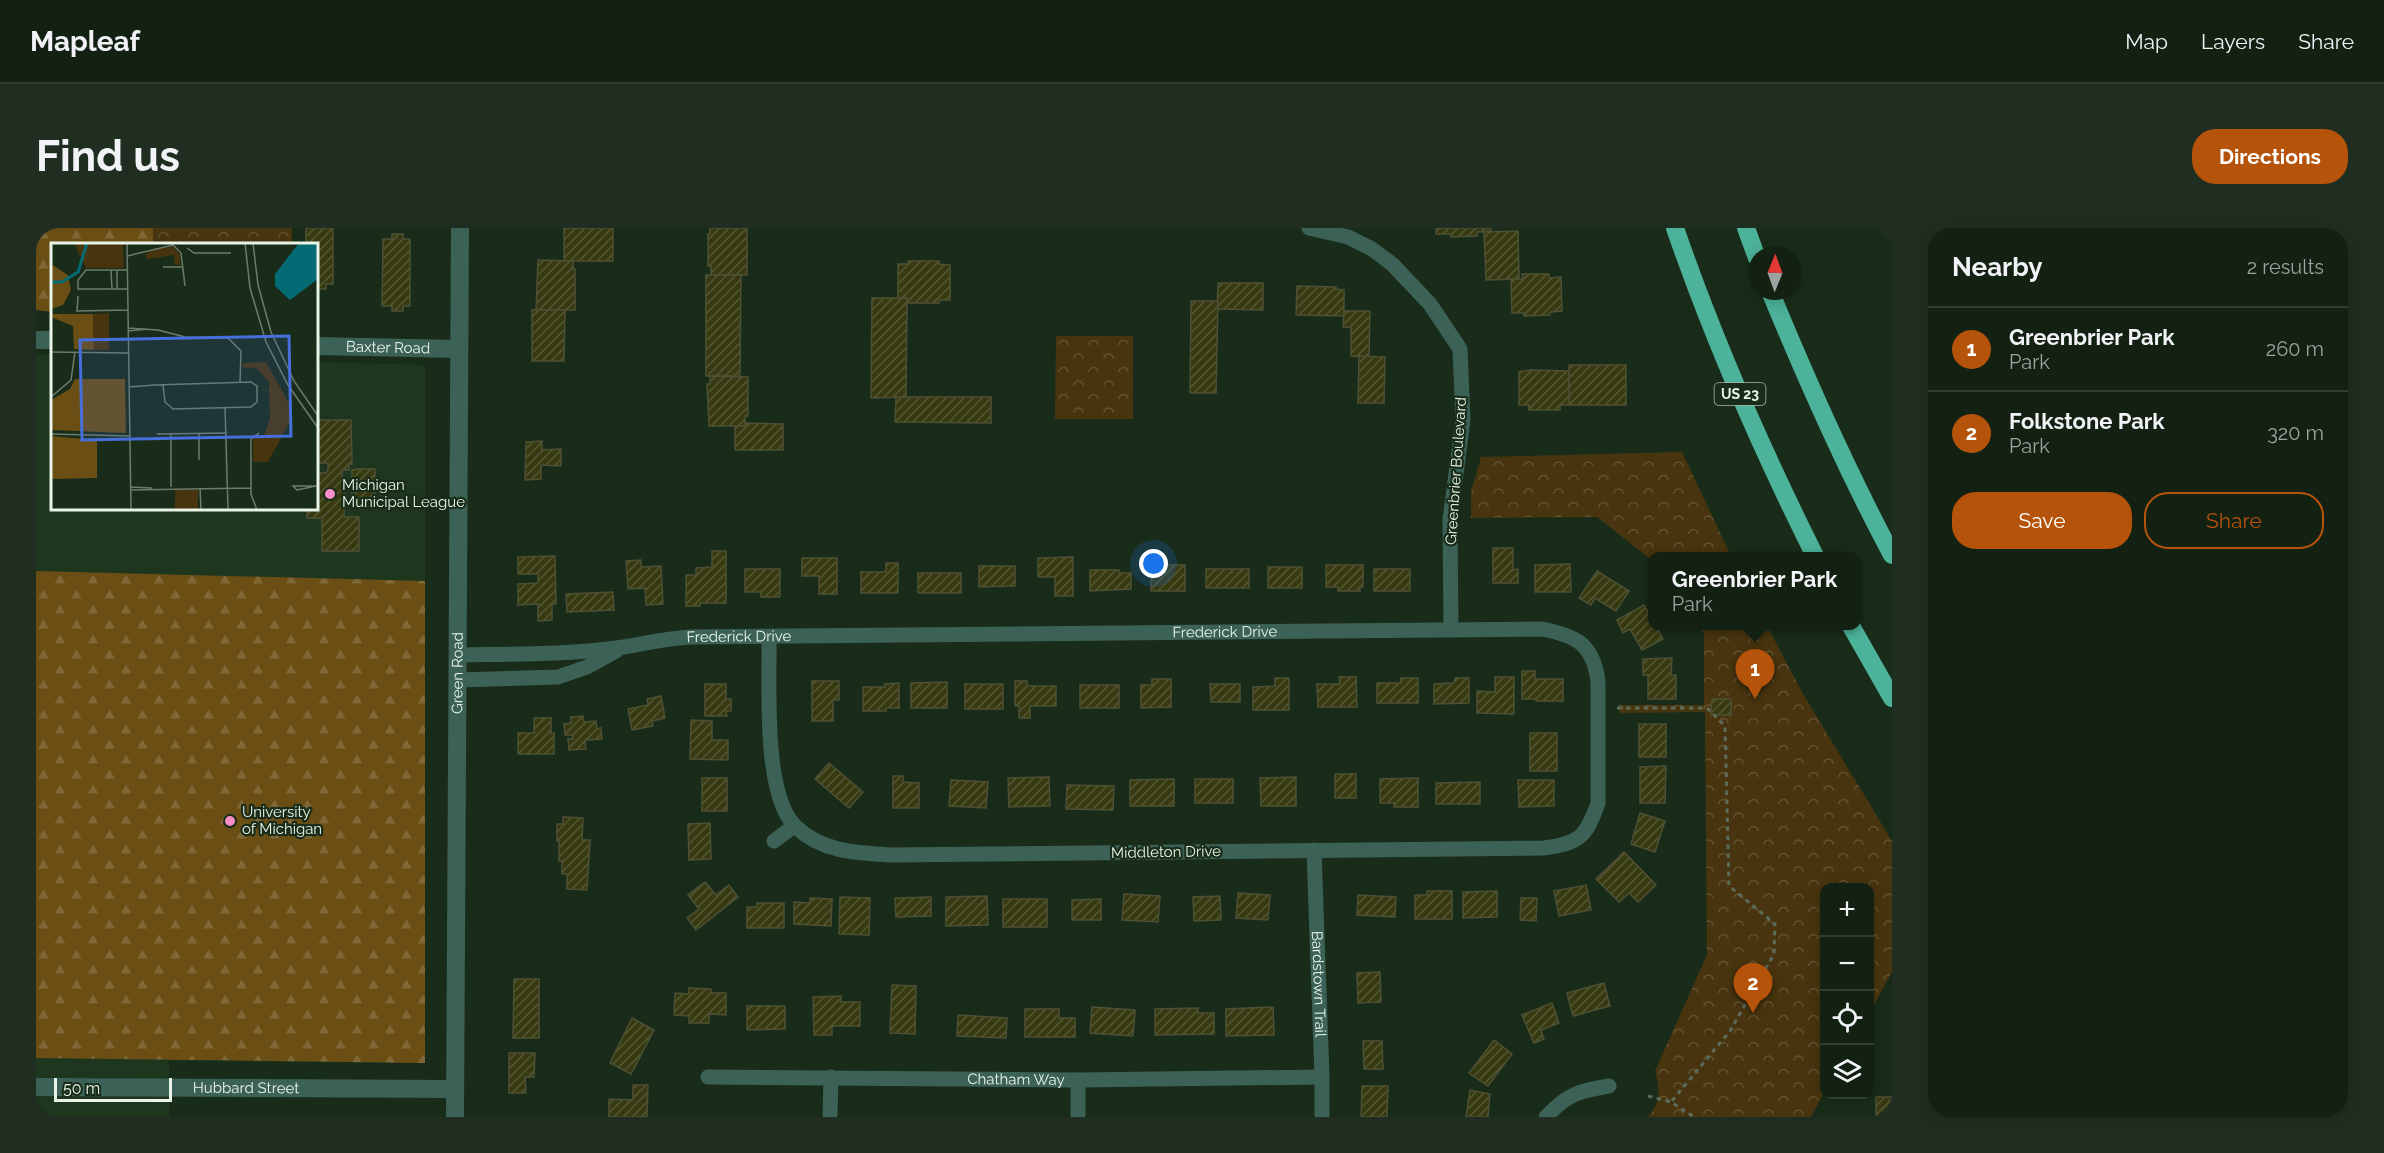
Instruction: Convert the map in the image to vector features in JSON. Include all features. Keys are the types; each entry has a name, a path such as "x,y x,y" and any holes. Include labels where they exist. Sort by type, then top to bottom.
{"highway":[{"name":"US 23","path":"1675,228 1724,358 1779,485 1813,552"},
{"path":"1746,228 1753,246"},
{"path":"1774,300 1808,382 1869,512 1892,555"},
{"path":"1853,630 1892,698"}],"street":[{"name":"Green Road","path":"455,1117 460,228"},
{"name":"Greenbrier Boulevard","path":"1309,228 1348,237 1372,249 1392,264 1430,304 1460,349 1462,420 1450,520 1451,630"},
{"name":"Baxter Road","path":"318,346 459,350"},
{"name":"Frederick Drive","path":"458,655 550,654 624,647 660,639 692,637 1542,629 1576,639 1588,648 1595,663 1598,681 1598,803 1584,833 1569,844 1544,848"},
{"name":"Middleton Drive","path":"769,637 772,759 776,789 795,826 819,842 848,853 891,855 1544,848"},
{"name":"Frederick Drive","path":"457,680 558,677 587,667 624,647"},
{"path":"774,841 795,826"},
{"name":"Bardstown Trail","path":"1314,850 1322,1117"},
{"name":"Chatham Way","path":"708,1077 1078,1080 1322,1077"},
{"path":"830,1117 831,1077"},
{"path":"1078,1080 1078,1117"},
{"path":"1546,1117 1560,1103 1580,1090 1609,1086"},
{"name":"Hubbard Street","path":"36,1087 455,1089"}],"path":[{"path":"1617,708 1707,708 1725,726 1729,886 1775,924 1774,954 1730,1031 1671,1102"},
{"path":"1648,1096 1671,1102 1694,1117"}],"shaded area":[{"name":"University of Michigan","path":"36,354 51,355 51,510 318,510 318,362 425,365 425,1063 169,1061 169,1117 36,1117"}],"green space":[{"path":"36,228 153,228 153,243 51,243 51,312 36,310"},
{"path":"153,228 292,228 292,243 153,243"},
{"path":"1056,336 1133,336 1133,419 1055,419"},
{"path":"1682,452 1729,552 1648,552 1648,557 1597,517 1471,518 1471,492 1481,457"},
{"name":"University of Michigan","path":"36,571 425,581 425,1063 36,1058"},
{"path":"1702,630 1769,630 1803,694 1892,841 1892,972 1874,1005 1874,883 1820,883 1821,1099 1811,1117 1648,1117 1655,1106 1658,1095 1655,1071 1707,955 1705,712 1620,713 1619,705 1704,705 1704,634"}],"building":[{"path":"306,228 333,228 333,284 326,284 326,289 318,289 318,243 306,243"},
{"path":"564,228 613,228 613,261 564,261"},
{"path":"710,228 747,228 747,275 711,275 711,266 708,266"},
{"path":"1436,228 1491,228 1491,231 1477,232 1477,236 1451,237 1451,234 1436,234"},
{"path":"1518,231 1519,279 1486,280 1484,232"},
{"path":"392,234 403,234 403,239 410,239 410,306 403,306 403,311 392,311 392,306 382,306 383,239 392,239"},
{"path":"538,260 573,261 575,310 536,310"},
{"path":"908,261 939,261 939,264 950,265 950,300 939,300 939,303 907,303 907,298 898,298 898,264 908,264"},
{"path":"1522,274 1549,274 1549,278 1561,277 1562,311 1550,312 1550,315 1524,316 1524,313 1512,313 1511,279 1523,279"},
{"path":"706,275 741,275 740,376 706,376"},
{"path":"1218,283 1263,283 1263,310 1217,309"},
{"path":"1297,286 1336,287 1336,289 1344,290 1344,316 1296,315"},
{"path":"872,298 907,298 906,397 871,398"},
{"path":"1191,301 1218,301 1216,393 1190,393"},
{"path":"532,310 565,310 564,361 532,361"},
{"path":"1344,311 1370,311 1369,357 1351,356 1351,327 1343,327"},
{"path":"1359,356 1385,357 1384,403 1358,403"},
{"path":"1569,365 1626,365 1626,405 1569,405"},
{"path":"1569,371 1569,405 1560,405 1560,410 1529,410 1529,405 1519,405 1519,372"},
{"path":"710,376 748,377 748,416 745,416 745,426 709,426 707,384 710,384"},
{"path":"896,397 991,397 991,423 895,422"},
{"name":"Michigan Municipal League","path":"318,420 351,420 352,464 349,464 349,470 342,470 342,479 345,480 344,517 359,517 359,551 322,551 322,518 307,518 307,510 318,510 318,473 326,473 328,463 318,463"},
{"path":"745,423 783,424 783,450 735,450 735,426 745,426"},
{"path":"542,441 542,450 561,449 561,466 541,465 541,479 525,480 526,442"},
{"path":"375,469 375,506 352,504 352,470"},
{"path":"1493,548 1513,548 1513,570 1518,569 1518,583 1493,583"},
{"path":"712,551 726,551 726,603 700,603 700,606 686,606 686,575 696,575 696,568 712,567"},
{"path":"555,556 556,604 552,604 552,620 538,621 538,604 518,605 518,584 538,583 538,574 518,574 518,557"},
{"path":"1073,557 1073,596 1055,596 1055,577 1038,577 1038,558"},
{"path":"802,558 837,558 837,594 819,594 819,576 802,576"},
{"path":"641,560 641,567 661,566 663,604 646,605 645,588 628,589 626,561"},
{"path":"886,563 898,563 898,593 861,593 861,572 886,572"},
{"path":"1570,564 1571,592 1535,592 1535,565"},
{"path":"1151,565 1185,565 1185,591 1151,591"},
{"path":"1326,565 1363,565 1363,587 1360,587 1360,591 1338,591 1338,587 1326,587"},
{"path":"979,566 1015,566 1015,586 979,587"},
{"path":"1268,567 1302,567 1302,588 1268,588"},
{"path":"745,569 780,569 780,597 761,597 761,592 745,592"},
{"path":"1206,569 1249,569 1249,588 1206,588"},
{"path":"1374,569 1410,569 1410,591 1374,591"},
{"path":"1090,570 1119,570 1119,573 1131,573 1131,589 1090,591"},
{"path":"1597,571 1629,591 1616,611 1595,598 1591,605 1579,598"},
{"path":"918,573 961,573 961,593 918,593"},
{"path":"613,592 614,610 567,612 566,594"},
{"path":"1644,605 1648,612 1648,630 1658,630 1663,639 1642,650 1630,629 1623,633 1617,620"},
{"path":"1672,658 1671,675 1676,675 1676,699 1648,699 1648,675 1643,675 1643,659"},
{"path":"1522,671 1535,671 1535,679 1563,679 1563,701 1522,699"},
{"path":"1339,677 1356,677 1357,707 1318,707 1317,684 1340,684"},
{"path":"1495,677 1514,677 1514,714 1477,713 1477,691 1495,692"},
{"path":"1275,678 1289,678 1289,710 1253,710 1253,687 1275,686"},
{"path":"1401,678 1418,678 1418,703 1377,703 1377,683 1401,683"},
{"path":"1455,678 1469,678 1469,703 1434,704 1434,684 1454,683"},
{"path":"1152,679 1171,679 1171,707 1141,708 1141,685 1152,685"},
{"path":"812,681 839,681 839,700 833,700 833,721 812,721"},
{"path":"1015,681 1027,681 1027,686 1056,686 1056,706 1030,706 1030,718 1019,718 1019,706 1015,706"},
{"path":"947,682 947,708 911,708 911,683"},
{"path":"899,683 899,708 886,708 886,711 863,711 863,687 885,687 885,684"},
{"path":"705,684 726,684 726,699 731,699 731,711 726,711 727,716 705,716"},
{"path":"965,684 1003,684 1003,709 965,709"},
{"path":"1210,684 1240,684 1240,702 1211,702"},
{"path":"1080,685 1119,685 1119,708 1080,708"},
{"path":"661,696 665,718 652,721 653,726 632,730 628,709 648,705 647,699"},
{"path":"1712,699 1731,699 1731,715 1711,715"},
{"path":"583,716 584,722 596,721 597,729 601,728 602,739 585,740 586,749 569,750 568,739 573,739 572,735 565,735 564,724 571,723 571,717"},
{"path":"534,718 551,718 554,754 518,754 518,733 534,733"},
{"path":"691,720 712,721 712,740 728,740 728,760 690,759"},
{"path":"1639,724 1666,724 1666,757 1639,757"},
{"path":"1530,733 1557,733 1557,771 1530,771"},
{"path":"829,763 863,792 849,808 815,779"},
{"path":"1666,766 1665,803 1640,803 1640,767"},
{"path":"1335,774 1356,774 1356,798 1335,798"},
{"path":"893,776 903,776 903,782 919,783 919,808 893,808"},
{"path":"1049,777 1050,806 1009,807 1008,778"},
{"path":"1296,777 1296,806 1261,806 1260,778"},
{"path":"702,778 727,778 727,811 702,811"},
{"path":"1418,778 1418,807 1394,807 1394,803 1380,803 1380,779"},
{"path":"1174,779 1174,806 1130,806 1130,780"},
{"path":"1195,779 1233,779 1233,803 1195,803"},
{"path":"951,780 988,782 986,808 949,806"},
{"path":"1518,780 1554,780 1554,806 1519,807"},
{"path":"1480,782 1480,804 1436,804 1436,783"},
{"path":"1067,785 1114,786 1113,810 1066,809"},
{"path":"1640,813 1665,821 1655,852 1631,844"},
{"path":"563,817 583,818 582,840 590,840 587,890 567,889 567,874 562,874 557,824 563,824"},
{"path":"710,823 711,859 689,860 688,824"},
{"path":"1624,852 1656,885 1638,902 1629,893 1619,902 1596,879"},
{"path":"705,882 716,895 729,885 738,897 696,930 687,918 699,909 688,895"},
{"path":"1586,885 1591,910 1559,916 1554,891"},
{"path":"1427,891 1452,891 1452,919 1415,919 1415,895 1427,895"},
{"path":"1497,891 1497,917 1463,918 1463,892"},
{"path":"1238,893 1270,895 1268,920 1236,918"},
{"path":"1124,894 1160,896 1158,922 1122,920"},
{"path":"1358,895 1396,897 1395,917 1357,915"},
{"path":"987,896 988,925 946,926 946,897"},
{"path":"1220,896 1221,920 1194,921 1193,897"},
{"path":"840,897 870,898 869,935 839,934"},
{"path":"931,897 931,916 896,917 895,898"},
{"path":"810,898 832,899 831,926 794,924 794,902 810,903"},
{"path":"1521,898 1537,898 1536,921 1520,920"},
{"path":"1003,899 1047,899 1047,927 1003,927"},
{"path":"1101,899 1101,920 1072,920 1072,900"},
{"path":"757,903 784,903 784,928 747,928 747,907 757,907"},
{"path":"1380,972 1381,1002 1358,1003 1357,973"},
{"path":"514,979 539,979 539,1038 513,1038"},
{"path":"1604,983 1610,1006 1573,1016 1567,993"},
{"path":"892,985 916,986 915,1034 890,1033"},
{"path":"689,988 711,989 711,993 726,993 726,1015 709,1014 709,1023 689,1023 689,1016 674,1015 675,993 689,994"},
{"path":"841,996 841,1002 860,1002 860,1026 832,1026 832,1035 814,1035 813,997"},
{"path":"1552,1003 1559,1023 1541,1030 1544,1039 1534,1043 1522,1015"},
{"path":"747,1006 785,1006 785,1029 747,1030"},
{"path":"1092,1007 1135,1010 1133,1036 1090,1033"},
{"path":"1273,1007 1274,1035 1226,1036 1226,1009"},
{"path":"1198,1008 1198,1013 1214,1013 1214,1034 1155,1035 1155,1009"},
{"path":"1025,1009 1059,1009 1059,1018 1075,1018 1075,1037 1025,1037"},
{"path":"958,1015 1007,1018 1006,1038 957,1036"},
{"path":"632,1018 654,1030 631,1074 610,1063"},
{"path":"1494,1040 1512,1054 1488,1086 1469,1073"},
{"path":"1363,1041 1382,1041 1383,1069 1364,1069"},
{"path":"509,1053 535,1053 534,1077 525,1077 526,1093 509,1093"},
{"path":"633,1085 648,1085 647,1117 609,1117 609,1099 633,1100"},
{"path":"1362,1086 1388,1086 1387,1117 1361,1117"},
{"path":"1470,1090 1490,1094 1488,1117 1466,1117"},
{"path":"1876,1097 1892,1097 1892,1117 1876,1117"}],"place":[{"name":"Michigan Municipal League","path":"330,494"},
{"name":"Greenbrier Park","path":"1755,699"},
{"name":"University of Michigan","path":"230,821"},
{"name":"Folkstone Park","path":"1753,1013"}]}
